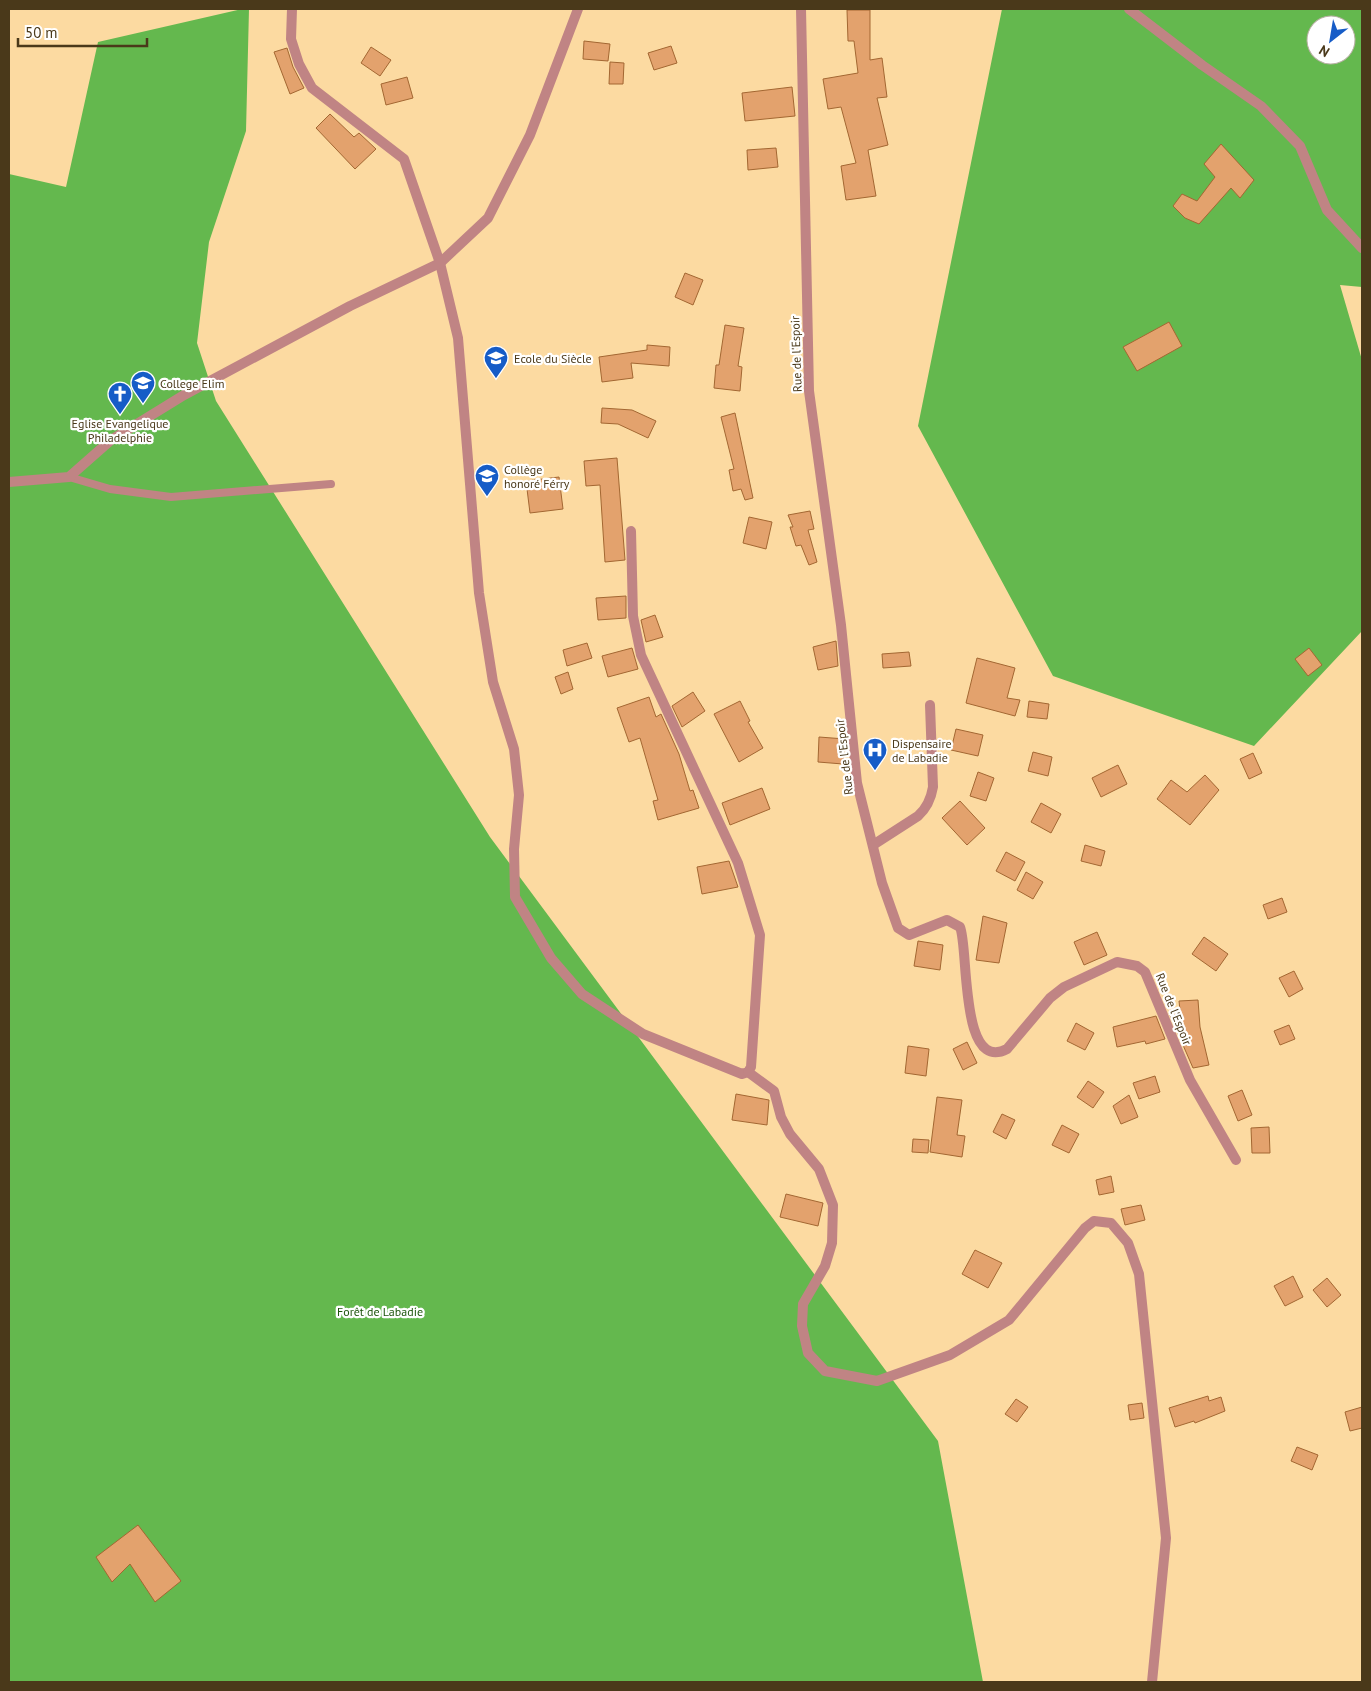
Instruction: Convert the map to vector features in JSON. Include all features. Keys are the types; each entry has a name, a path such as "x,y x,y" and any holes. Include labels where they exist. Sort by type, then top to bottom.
{"street":[{"path":"292,9 291,39 299,64 312,88 404,159 440,263 458,338 480,602 493,682 514,749 519,796 514,849 515,897 551,958 582,994 643,1034 738,1073 748,1072 774,1091 781,1117 790,1134 819,1169 833,1205 832,1243 825,1266 802,1304 802,1326 808,1353 825,1371 877,1381 950,1355 1009,1320 1085,1228 1094,1221 1110,1223 1128,1243 1139,1274 1144,1308 1157,1470 1166,1538 1152,1682"},
{"path":"9,482 69,477 111,440 184,395 350,306 440,263 488,218 530,135 578,9"},
{"name":"Rue de l'Espoir","path":"801,9 809,391 842,625 857,783 882,883 898,928 902,932 913,934 947,920 953,921 960,927 969,1009 977,1039 993,1052 1001,1052 1007,1049 1050,998 1064,987 1117,962 1137,966 1145,972 1190,1080 1236,1160"},
{"path":"1129,9 1202,65 1261,106 1300,146 1327,210 1362,248"},
{"path":"631,531 633,616 641,655 738,863 760,935 752,1066 748,1072"},
{"path":"873,845 918,816 932,796 934,787 930,705"}],"lane":[{"path":"69,477 110,489 171,497 331,484"}],"green space":[{"name":"Forêt de Labadie","path":"249,9 246,131 209,242 197,343 216,401 490,837 938,1441 983,1682 9,1682 9,174 66,187 98,42"},
{"path":"1002,9 1362,9 1362,287 1340,285 1362,360 1362,631 1254,746 1053,676 918,426"}],"building":[{"path":"847,10 870,10 870,60 882,58 887,97 877,98 888,145 868,150 876,196 846,200 841,166 856,163 841,107 828,109 823,79 858,73 854,41 848,41"},
{"path":"584,41 610,44 608,61 583,59"},
{"path":"671,46 677,63 654,70 648,53"},
{"path":"371,47 391,60 380,76 361,63"},
{"path":"287,48 293,67 304,88 290,94 274,52"},
{"path":"610,62 624,63 623,84 609,84"},
{"path":"407,77 413,98 386,105 381,84"},
{"path":"792,87 795,116 745,121 742,93"},
{"path":"330,114 354,137 359,133 376,149 355,169 316,128"},
{"path":"1221,144 1254,180 1240,198 1231,188 1199,224 1185,218 1173,206 1182,194 1197,201 1215,177 1204,164"},
{"path":"776,148 778,167 748,170 747,150"},
{"path":"685,273 703,280 693,305 675,297"},
{"path":"1169,322 1182,346 1137,371 1123,347"},
{"path":"725,325 744,328 738,366 742,367 740,391 714,388 716,365 719,365"},
{"path":"647,345 670,347 669,366 631,363 633,378 602,382 599,357 647,350"},
{"path":"602,408 632,410 656,421 648,438 618,424 601,423"},
{"path":"735,413 753,498 745,500 741,489 733,491 729,470 734,469 721,417"},
{"path":"617,458 625,560 605,562 600,485 586,486 584,461"},
{"path":"559,477 563,509 530,513 526,481"},
{"path":"810,511 814,529 808,530 817,562 809,565 801,545 796,546 790,527 793,527 788,515"},
{"path":"749,517 772,522 766,549 743,543"},
{"path":"626,596 626,618 598,620 596,598"},
{"path":"655,615 663,637 646,642 641,620"},
{"path":"836,641 838,666 818,670 813,647"},
{"path":"587,643 592,658 567,666 563,650"},
{"path":"632,648 638,669 608,677 602,656"},
{"path":"1309,648 1322,665 1308,676 1295,659"},
{"path":"909,652 911,666 883,668 882,654"},
{"path":"977,658 1015,668 1007,698 1020,700 1015,716 966,703"},
{"path":"568,672 573,689 561,694 555,677"},
{"path":"693,692 705,711 682,727 672,706"},
{"path":"649,697 656,717 661,714 679,754 690,791 693,790 699,808 658,820 653,801 658,800 640,738 629,742 617,708"},
{"path":"740,701 750,721 748,722 763,748 739,762 714,714"},
{"path":"1029,701 1049,704 1047,719 1027,717"},
{"path":"956,729 983,735 978,756 951,750"},
{"path":"819,737 845,739 843,764 818,762"},
{"path":"1033,752 1052,757 1048,776 1028,771"},
{"path":"1253,753 1262,773 1249,779 1240,759"},
{"path":"1118,765 1127,784 1101,797 1092,778"},
{"path":"978,772 994,778 986,801 970,796"},
{"path":"1205,775 1219,790 1190,825 1157,799 1171,780 1187,792"},
{"path":"762,788 770,809 730,825 722,803"},
{"path":"960,801 985,828 967,845 942,818"},
{"path":"1041,803 1061,814 1051,833 1031,822"},
{"path":"1085,845 1105,851 1101,866 1081,861"},
{"path":"1006,852 1025,862 1015,881 996,871"},
{"path":"729,861 738,887 702,894 697,867"},
{"path":"1026,872 1043,882 1033,899 1017,890"},
{"path":"1282,898 1287,912 1268,919 1263,905"},
{"path":"983,916 1007,923 999,963 976,960"},
{"path":"1097,932 1107,955 1084,965 1074,942"},
{"path":"1204,937 1228,954 1216,971 1192,954"},
{"path":"918,941 943,945 940,970 914,966"},
{"path":"1294,971 1303,989 1289,997 1279,978"},
{"path":"1198,1000 1200,1027 1209,1065 1193,1068 1169,1013 1180,1010 1179,1001"},
{"path":"1156,1016 1165,1039 1146,1044 1145,1041 1117,1047 1113,1027"},
{"path":"1076,1023 1094,1033 1085,1050 1067,1041"},
{"path":"1289,1025 1295,1039 1280,1045 1274,1031"},
{"path":"967,1042 977,1063 963,1070 953,1049"},
{"path":"908,1046 929,1049 926,1076 905,1073"},
{"path":"1155,1076 1160,1092 1139,1099 1133,1083"},
{"path":"1088,1081 1104,1092 1093,1108 1077,1097"},
{"path":"1242,1090 1252,1115 1238,1121 1228,1096"},
{"path":"736,1094 769,1100 767,1125 732,1120"},
{"path":"1129,1095 1138,1117 1121,1124 1113,1106"},
{"path":"937,1097 962,1100 957,1135 965,1136 962,1157 930,1152"},
{"path":"1002,1114 1015,1120 1006,1139 993,1132"},
{"path":"1062,1125 1079,1134 1069,1153 1052,1145"},
{"path":"1269,1127 1270,1153 1252,1153 1251,1128"},
{"path":"913,1139 929,1140 928,1153 912,1152"},
{"path":"1111,1176 1114,1192 1099,1195 1096,1180"},
{"path":"786,1194 823,1203 818,1226 780,1217"},
{"path":"1141,1205 1145,1220 1125,1225 1121,1209"},
{"path":"975,1250 1002,1263 988,1288 962,1274"},
{"path":"1293,1276 1303,1297 1285,1306 1274,1286"},
{"path":"1327,1278 1341,1295 1327,1307 1313,1290"},
{"path":"1208,1396 1209,1401 1221,1397 1225,1411 1195,1423 1194,1421 1175,1427 1169,1408"},
{"path":"1016,1399 1028,1407 1017,1422 1005,1414"},
{"path":"1142,1403 1144,1418 1130,1420 1128,1405"},
{"path":"1362,1407 1362,1428 1350,1431 1345,1412"},
{"path":"1297,1447 1318,1455 1312,1470 1291,1461"},
{"path":"138,1525 181,1581 155,1602 130,1564 112,1582 96,1557"}],"place":[{"name":"Ecole du Siècle","path":"496,379"},
{"name":"College Elim","path":"143,404"},
{"name":"Eglise Evangelique Philadelphie","path":"120,415"},
{"name":"Collège honoré Férry","path":"487,497"},
{"name":"Dispensaire de Labadie","path":"875,771"}]}
